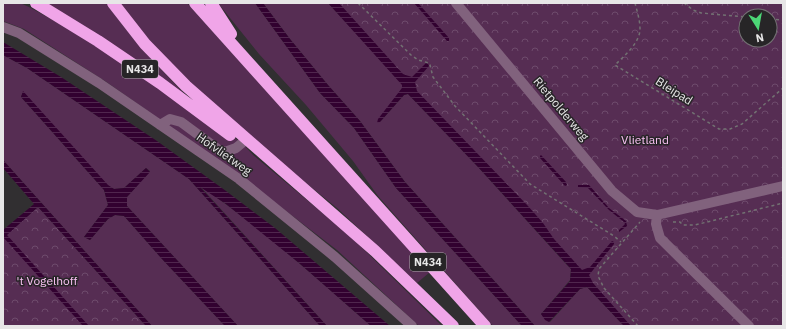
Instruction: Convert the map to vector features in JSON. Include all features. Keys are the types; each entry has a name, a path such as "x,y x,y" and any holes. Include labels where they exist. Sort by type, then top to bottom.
{"highway":[{"name":"N434","path":"36,3 98,41 160,82 304,190"},
{"name":"N434","path":"114,3 145,44 186,86 375,251 453,326"},
{"name":"N434","path":"195,3 485,326"},
{"name":"N434","path":"211,3 248,62"}],"street":[{"name":"Rietpolderweg","path":"456,3 612,191 637,212 646,214 657,220 783,186"},
{"name":"Hofvlietweg","path":"3,26 19,33 99,83 239,179 335,257 412,326"},
{"path":"160,126 170,119 181,122 219,150 225,152 236,148 242,143"},
{"path":"657,220 660,238 749,326"}],"path":[{"path":"358,3 411,55 418,60 429,63 433,77 455,106 530,184 614,236 621,242"},
{"name":"Bleipad","path":"635,3 640,26 639,37 634,45 615,65 701,119 719,129 730,129 742,124 783,88"},
{"path":"684,3 701,14 738,16"},
{"path":"657,220 680,222 683,226 695,225 783,203"},
{"path":"638,326 604,288 598,276 599,269 646,214"}],"green space":[{"path":"3,3 20,3 100,46 242,143 253,155 350,236 442,326 419,326 337,250 235,172 105,81 24,29 3,21"},
{"path":"43,3 106,3 148,55 194,103"},
{"path":"118,3 187,3 430,272 417,283 337,208 218,112 142,34"},
{"path":"218,3 255,3 320,93 354,128 396,188 522,326 493,326 378,196 353,161 306,105 259,54"},
{"path":"263,3 328,3 403,85 380,122 404,95 408,94 478,167 571,269 570,280 541,314 550,322 580,289 587,287 624,326 535,326 405,182 360,121 290,39"},
{"name":"Vlietland","path":"336,3 783,3 783,326 628,326"},
{"path":"3,55 27,68 189,179 320,326 238,326 127,206 127,197 150,171 146,168 124,188 114,189 107,185 23,92 21,97 104,190 108,205 84,237 90,240 108,219 115,215 124,216 225,326 152,326 3,160"},
{"path":"199,185 265,235 371,326 327,326"},
{"name":"'t Vogelhoff","path":"38,207 146,326 3,326 3,237"}],"shaded area":[{"path":"255,3 263,3 290,39 360,121 405,182 535,326 522,326 396,188 354,128 320,93"},
{"path":"328,3 339,3 403,74 412,77 426,63 428,64 429,66 415,82 417,91 528,206 543,223 554,239 582,270 590,267 612,241 614,242 614,244 589,275 593,283 631,326 624,326 587,287 580,289 549,322 545,320 541,314 570,281 571,269 478,167 408,94 404,95 380,122 377,123 378,119 402,88 402,85"},
{"path":"414,3 418,3 449,38 449,41 447,41"},
{"path":"3,42 61,77 157,141 226,191 275,228 390,326 371,326 299,263 226,204 200,187 327,326 320,326 189,179 27,68 3,55"},
{"path":"23,91 108,185 114,189 124,188 146,168 150,172 127,197 127,206 238,326 225,326 124,216 115,215 108,219 90,240 84,237 108,205 104,190 21,97"},
{"path":"541,155 566,182 567,185 565,186 540,158"},
{"path":"3,160 152,326 146,326 38,207 7,235 89,326 83,326 3,237 3,230 34,204 3,168"},
{"path":"578,185 589,185 609,208 626,221 627,226 619,232 625,224 624,222 609,210 588,188 578,187"}]}
